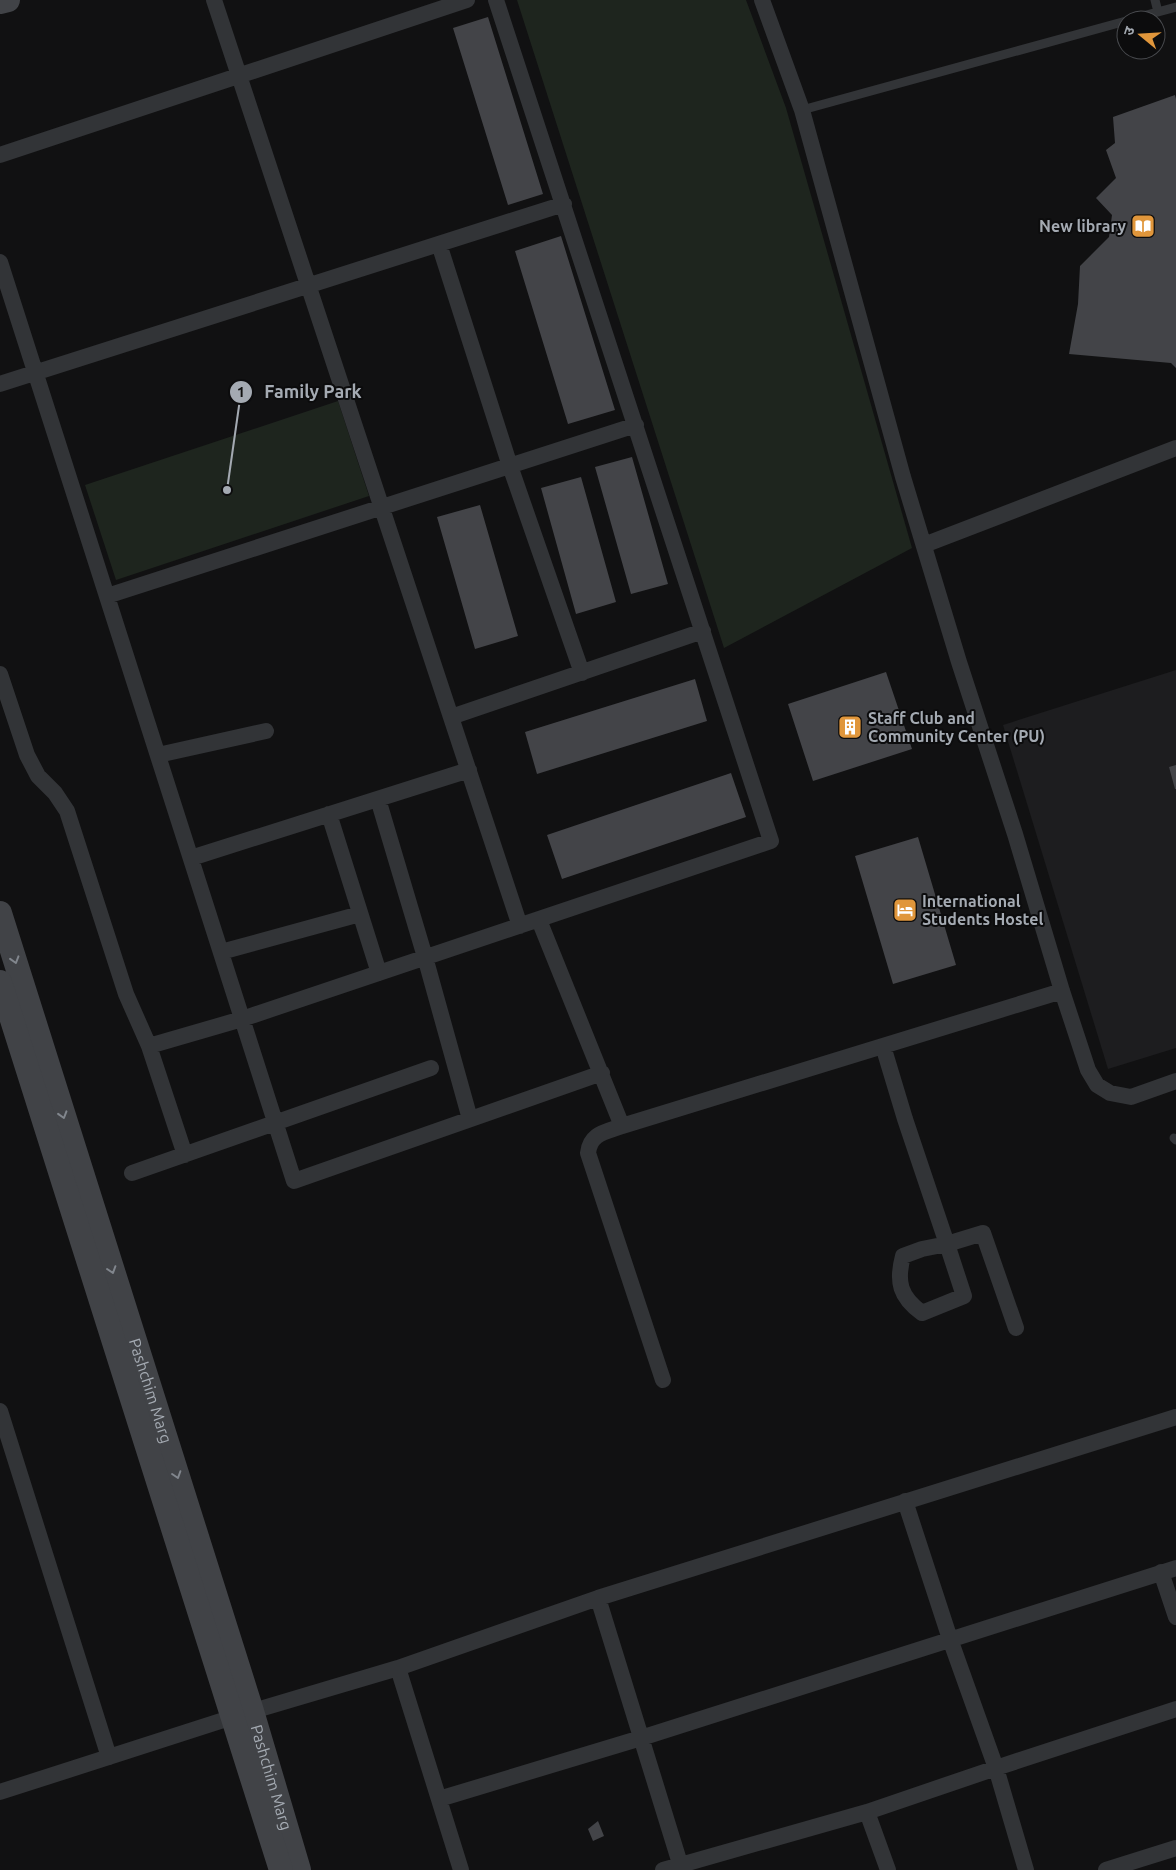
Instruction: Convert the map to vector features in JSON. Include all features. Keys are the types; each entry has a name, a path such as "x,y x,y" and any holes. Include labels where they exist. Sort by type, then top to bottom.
{"main road":[{"path":"0,2 8,0"},
{"name":"Pashchim Marg","path":"0,913 242,1714 299,1870"},
{"path":"0,982 4,1010 242,1714 281,1870"}],"street":[{"path":"214,0 520,926"},
{"path":"0,155 467,0"},
{"path":"149,1046 379,974 771,841 496,0"},
{"path":"762,0 802,110 901,468 958,662 1016,834 1062,991 1088,1070 1097,1086 1110,1093 1131,1097 1176,1081"},
{"path":"0,384 564,204"},
{"path":"439,244 510,466 582,673"},
{"path":"0,262 294,1181 602,1073"},
{"path":"107,596 636,425"},
{"path":"924,545 1176,448"},
{"path":"451,717 702,631"},
{"path":"0,674 27,755 38,776 55,793 67,811 126,994 149,1046 184,1155"},
{"path":"158,755 266,731"},
{"path":"191,858 469,770"},
{"path":"378,799 425,957 470,1120"},
{"path":"329,814 379,974"},
{"path":"221,952 360,914"},
{"path":"538,920 622,1126"},
{"path":"663,1380 588,1153 589,1144 594,1137 622,1126 1062,991"},
{"path":"883,1046 905,1119 947,1244 964,1296 922,1313 910,1304 899,1284 903,1256 922,1248 947,1244 983,1233 1016,1328"},
{"path":"132,1173 431,1068"},
{"path":"0,1411 109,1757"},
{"path":"0,1792 242,1714 398,1668 598,1598 1176,1417"},
{"path":"905,1501 950,1639 996,1768 1026,1870"},
{"path":"439,1799 642,1738 1168,1570 1176,1617"},
{"path":"598,1598 681,1867"},
{"path":"398,1668 461,1870"},
{"path":"663,1870 681,1867 867,1812 1176,1709"},
{"path":"867,1812 888,1870"},
{"path":"1106,1870 1176,1848"}],"lane":[{"path":"802,110 1116,23"}],"shaded area":[{"path":"517,0 746,0 786,108 912,548 724,648"},
{"path":"338,401 369,496 116,580 85,485"},
{"path":"1176,670 1176,1048 1108,1069 1003,725"}],"building":[{"path":"488,17 543,194 508,205 453,28"},
{"name":"New library","path":"1175,95 1176,368 1171,363 1069,354 1078,304 1080,266 1109,237 1112,215 1096,198 1116,178 1106,150 1115,143 1113,117"},
{"path":"561,236 615,410 568,424 515,251"},
{"path":"632,457 668,584 631,594 595,467"},
{"path":"581,477 616,602 576,614 541,488"},
{"path":"480,505 518,636 475,649 437,517"},
{"name":"Staff Club and Community Center (PU)","path":"886,672 912,749 813,781 788,704"},
{"path":"695,679 707,721 537,774 525,732"},
{"path":"1176,765 1176,789 1175,789 1169,767"},
{"path":"731,773 746,817 562,879 547,835"},
{"name":"International Students Hostel","path":"918,837 956,965 893,984 855,856"},
{"path":"598,1821 604,1836 593,1841 588,1829"}],"place":[{"name":"New library","path":"1143,226"},
{"name":"Family Park","path":"227,490"},
{"name":"Staff Club and Community Center (PU)","path":"850,727"},
{"name":"International Students Hostel","path":"905,910"}]}
